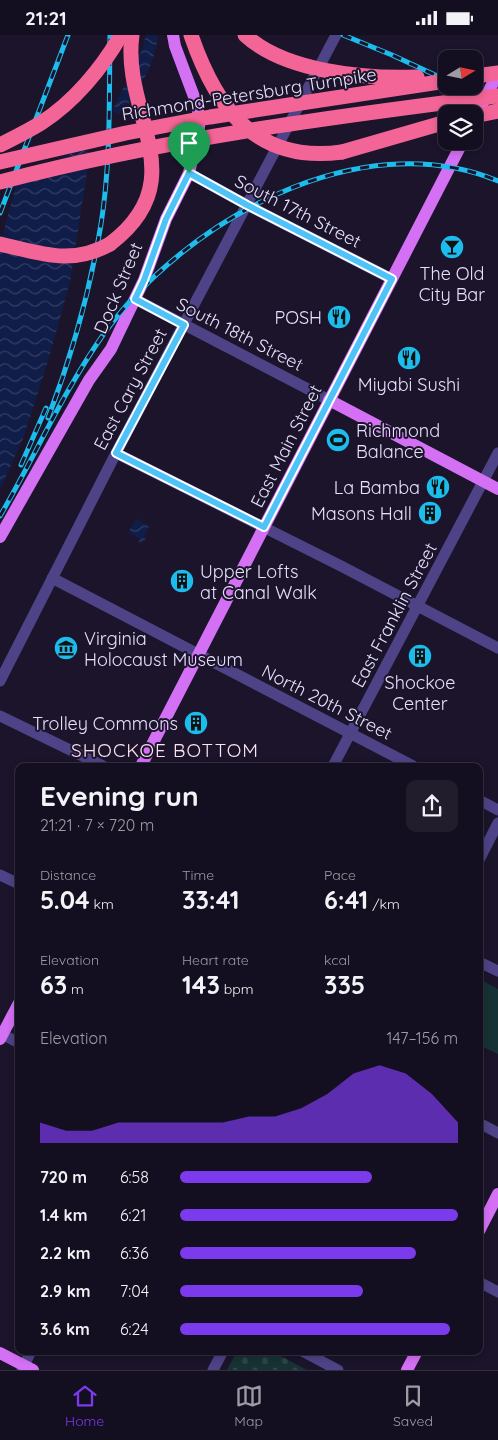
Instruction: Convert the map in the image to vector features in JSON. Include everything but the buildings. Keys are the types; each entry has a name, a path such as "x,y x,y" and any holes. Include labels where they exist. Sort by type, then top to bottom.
{"highway":[{"path":"0,145 42,123 65,105 88,81 121,35"},
{"path":"0,244 52,256 73,257 110,244 123,234 137,217 148,192 153,168 131,60 132,35"},
{"path":"190,35 205,72 228,110 256,135 273,145 289,150 323,155 342,152 438,124"},
{"path":"245,35 270,52 317,68 343,73 397,78 438,76"},
{"name":"Richmond-Petersburg Turnpike","path":"0,161 126,133 210,117 438,82"},
{"name":"Richmond-Petersburg Turnpike","path":"0,182 105,157 213,137 498,95"},
{"path":"483,114 498,111"}],"main road":[{"name":"Dock Street","path":"0,537 89,380 110,349 144,280 166,219 189,173 199,128 199,116 173,35"},
{"path":"478,105 485,75"},
{"name":"East Main Street","path":"143,763 458,150"},
{"path":"329,400 498,489"},
{"path":"1,1036 15,1010"},
{"path":"483,1223 498,1194"},
{"path":"0,1353 26,1368"},
{"path":"407,1370 415,1355"}],"street":[{"name":"East Cary Street","path":"0,681 116,453 336,35"},
{"name":"South 17th Street","path":"189,173 247,205 392,279"},
{"name":"South 18th Street","path":"135,299 329,400"},
{"path":"116,453 498,648"},
{"name":"East Franklin Street","path":"336,763 498,453"},
{"name":"North 20th Street","path":"52,578 407,763"},
{"path":"0,716 97,763"},
{"path":"483,802 498,810"},
{"path":"483,852 498,823"},
{"path":"0,875 15,882"},
{"path":"483,964 498,971"},
{"path":"1,1036 15,1041"},
{"path":"483,1125 498,1133"},
{"path":"483,1284 498,1292"},
{"path":"26,1368 30,1355"},
{"path":"213,1370 221,1355"},
{"path":"310,1355 338,1370"}],"green space":[{"path":"483,981 498,989 498,1054 483,1047"},
{"path":"235,1355 279,1355 307,1370 227,1370"}],"water":[{"path":"146,35 158,35 154,56 139,88 119,115 112,111 142,50"},
{"path":"78,149 90,153 70,282 48,361 24,436 0,490 0,245 16,185"},
{"path":"136,519 149,526 144,537 146,540 142,543 139,542 139,538 128,533"}],"railway":[{"path":"0,213 68,35"},
{"path":"48,418 65,371 79,323 101,224 108,154 110,35"},
{"path":"343,35 438,76"},
{"path":"478,95 498,104"},
{"path":"0,516 62,401 103,335 138,293 179,255 227,221 279,193 333,174 389,165 444,166 498,181"},
{"path":"21,465 46,408"}],"place":[{"name":"The Old City Bar","path":"452,247"},
{"name":"POSH","path":"339,317"},
{"name":"Miyabi Sushi","path":"409,358"},
{"name":"Richmond Balance","path":"338,440"},
{"name":"La Bamba","path":"438,487"},
{"name":"Masons Hall","path":"430,513"},
{"name":"Upper Lofts at Canal Walk","path":"182,581"},
{"name":"Virginia Holocaust Museum","path":"66,648"},
{"name":"Shockoe Center","path":"420,656"},
{"name":"Trolley Commons","path":"196,723"}],"district":[{"name":"SHOCKOE BOTTOM","path":"165,750"}],"route":[{"path":"189,173 247,205 392,279 264,527 116,453 184,325 135,299 144,280 166,219 189,173"}]}
